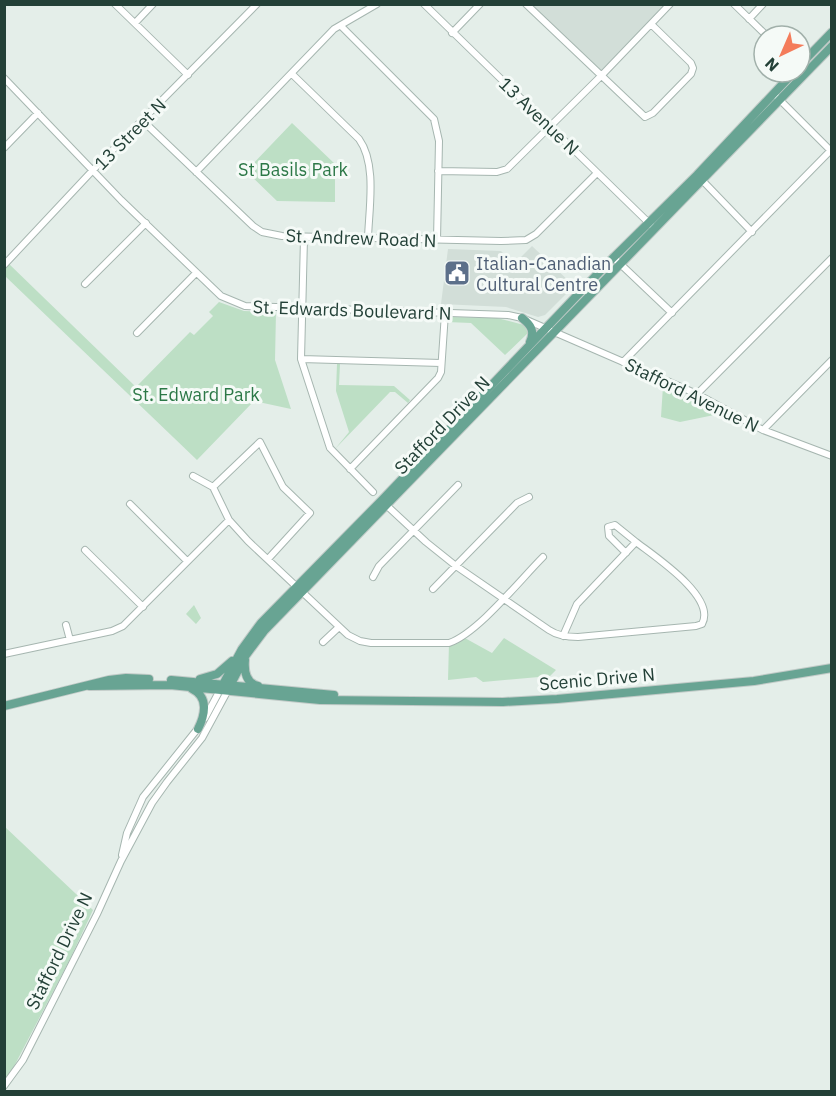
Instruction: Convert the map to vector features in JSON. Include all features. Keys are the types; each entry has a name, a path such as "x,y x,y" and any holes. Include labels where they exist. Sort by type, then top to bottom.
{"main road":[{"name":"Stafford Drive N","path":"812,56 831,32"},
{"name":"Stafford Drive N","path":"812,60 831,46"},
{"name":"Stafford Drive N","path":"776,97 785,84"},
{"name":"Stafford Drive N","path":"225,687 261,623 300,590 788,84"},
{"path":"522,318 533,332 528,346"},
{"name":"Stafford Drive N","path":"385,503 528,346 550,330"},
{"path":"188,683 217,674 244,652"},
{"path":"244,652 246,676 253,685 264,688"},
{"name":"Scenic Drive N","path":"4,706 126,678 225,687 320,700 430,702 557,699 754,681 831,668"},
{"path":"188,683 198,692 204,704 204,713 198,729"},
{"name":"Scenic Drive N","path":"225,687 264,688 364,700"}],"street":[{"path":"116,4 188,75"},
{"path":"135,23 153,4"},
{"name":"13 Street N","path":"4,265 93,170 257,4"},
{"path":"196,172 334,29 378,4"},
{"name":"13 Avenue N","path":"424,4 651,225"},
{"path":"452,33 480,4"},
{"path":"526,4 645,117 653,113 693,68 651,24"},
{"path":"438,171 502,171 511,165 670,4"},
{"path":"734,4 754,24"},
{"path":"749,19 763,4"},
{"path":"341,26 434,119 438,138 437,240"},
{"path":"292,74 359,139 366,151 369,165 368,238"},
{"name":"St. Edwards Boulevard N","path":"4,78 93,170 221,296 245,306 508,315 522,318 550,330"},
{"path":"623,362 831,149 776,97"},
{"path":"4,148 38,113"},
{"name":"St. Andrew Road N","path":"143,121 253,226 273,235 304,238 526,240 543,227 597,173"},
{"path":"699,177 752,232"},
{"path":"85,284 146,223"},
{"path":"304,238 301,358 330,448 373,492"},
{"path":"697,394 831,258"},
{"path":"616,260 672,313"},
{"path":"137,333 196,273"},
{"path":"350,469 438,378 445,313"},
{"name":"Stafford Avenue N","path":"550,330 697,394 764,430 831,456"},
{"path":"301,358 441,363"},
{"path":"764,430 831,360"},
{"path":"213,487 260,442 283,487 310,513 268,560"},
{"path":"193,476 213,487 229,520 339,627 355,639 371,643 449,643 468,633 543,557"},
{"path":"373,577 379,566 458,485"},
{"path":"433,589 517,502 529,497"},
{"path":"385,503 456,566 553,633 563,636 602,635 702,624 705,615 702,603 694,591 618,527 615,525 608,527 609,537 626,552"},
{"path":"130,504 187,561"},
{"path":"4,654 120,628 229,520"},
{"path":"563,636 577,604 636,542"},
{"path":"85,550 143,607"},
{"path":"66,625 70,640"},
{"path":"323,642 339,627"},
{"name":"Stafford Drive N","path":"121,861 127,833 143,797 198,729 225,687"},
{"name":"Stafford Drive N","path":"4,1086 22,1060 97,914 121,861 156,797 202,738 225,687"}],"shaded area":[{"path":"526,5 670,5 601,76"},
{"path":"532,246 574,286 545,315 538,317 506,307 441,304 448,249 501,251 514,264"}],"green space":[{"name":"St Basils Park","path":"292,123 335,164 335,202 277,201 246,171"},
{"name":"St. Edward Park","path":"7,262 136,387 190,332 194,335 213,316 209,312 219,302 244,311 276,312 275,360 291,409 254,401 197,460 5,276 4,265"},
{"path":"451,317 497,318 524,325 528,333 505,355 471,323 447,322"},
{"path":"337,364 340,364 339,385 394,386 410,400 408,403 395,392 390,392 335,449 349,432 336,391"},
{"path":"663,386 719,414 680,422 661,417"},
{"path":"194,605 201,618 196,624 186,614"},
{"path":"463,637 492,653 504,638 556,670 550,676 483,682 476,677 448,680 449,643"},
{"path":"4,826 93,910 8,1078 4,1074"}],"place":[{"name":"Italian-Canadian Cultural Centre","path":"457,273"}]}
